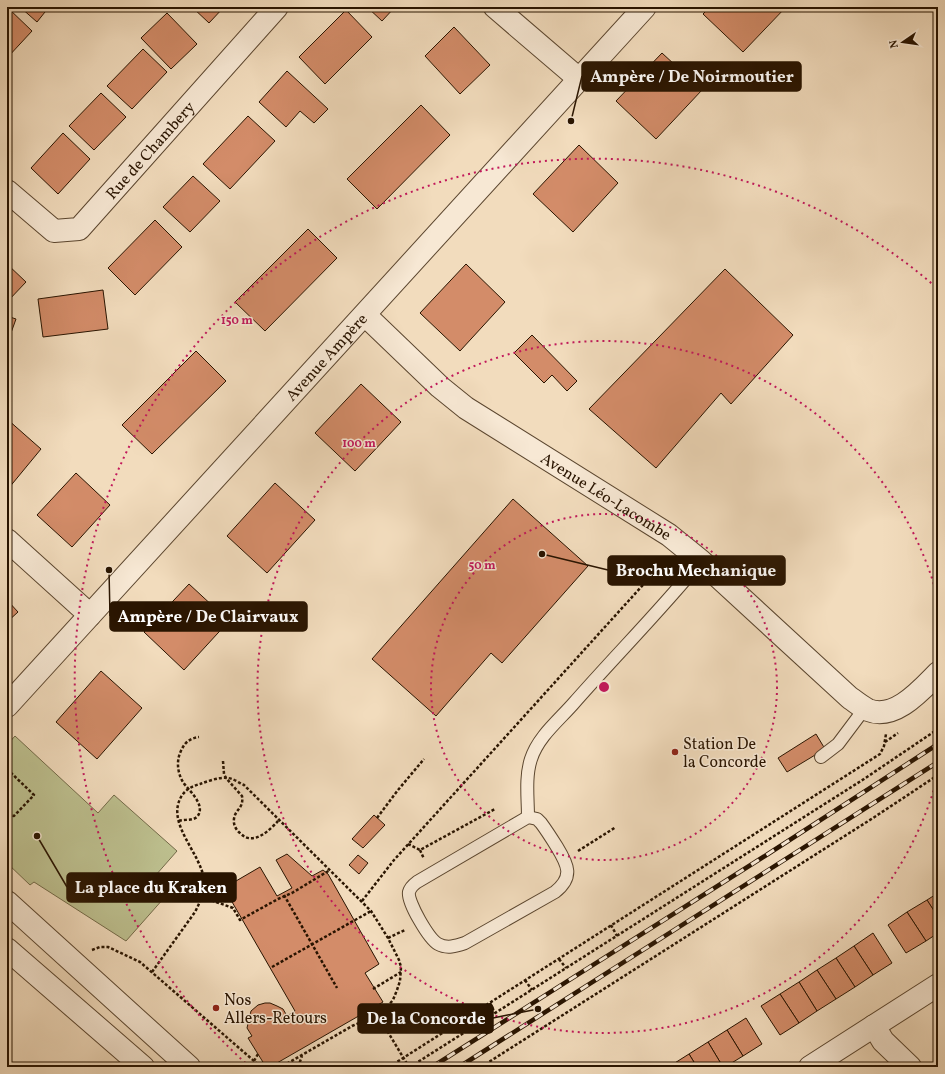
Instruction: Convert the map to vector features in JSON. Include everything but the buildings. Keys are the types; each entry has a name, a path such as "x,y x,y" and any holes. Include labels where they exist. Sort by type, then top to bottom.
{"street":[{"name":"Rue de Chambery","path":"7,191 54,230 79,229 277,7"},
{"path":"495,7 579,79"},
{"name":"Avenue Ampère","path":"7,706 645,7"},
{"name":"Avenue Léo-Lacombe","path":"365,315 440,387 466,408 660,529 701,561 850,698 865,708 880,711 889,710 903,705 918,693 938,673"},
{"path":"7,540 90,614"},
{"path":"7,902 189,1067"},
{"path":"7,949 143,1067"},
{"path":"810,1067 938,985"},
{"path":"874,1026 883,1041 910,1067"}],"lane":[{"path":"528,817 529,766 530,760 539,743 578,698 684,583 701,561"},
{"path":"821,757 838,744 865,708"},
{"path":"528,817 537,819 541,823 565,860 567,873 564,883 555,892 465,943 450,947 436,943 424,927 412,905 409,898 411,888 422,879 528,817"}],"path":[{"path":"362,901 408,844 661,564"},
{"path":"377,1014 410,1067 864,779 938,729"},
{"path":"179,821 193,819 199,813 197,800 182,781 179,774 178,758 184,745 191,739 199,738"},
{"path":"389,1067 880,754 885,742"},
{"path":"377,818 424,759"},
{"path":"222,761 226,778 242,796 242,806 235,815 234,819 237,829 244,837 252,839 258,837 280,820"},
{"path":"7,769 34,795 14,816 7,815"},
{"path":"480,1067 873,818 938,775"},
{"path":"152,972 195,912 202,897 204,880 202,870 179,821 176,812 178,802 183,793 188,789 208,781 226,778 244,785 372,911 399,960 401,972 400,981 393,1000 386,1008 281,1067"},
{"path":"408,844 420,850 495,809"},
{"path":"577,853 616,826"},
{"path":"202,897 233,908 240,920 284,895 292,893 330,870"},
{"path":"284,895 337,988"},
{"path":"272,968 372,911"},
{"path":"611,925 617,936"},
{"path":"388,938 402,932"},
{"path":"92,950 100,947 108,947 140,962 261,1067"},
{"path":"559,959 566,968"},
{"path":"373,989 401,972"},
{"path":"525,980 532,990"},
{"path":"489,1003 495,1013"},
{"path":"254,1061 258,1054"},
{"path":"298,1067 302,1055"}],"green space":[{"path":"15,736 98,813 114,795 177,851 148,884 164,898 126,941 34,882 30,885 7,863 7,745"}],"railway":[{"path":"432,1067 768,854 938,744"},
{"path":"459,1067 938,762"}],"place":[{"name":"Ampère / De Noirmoutier","path":"571,121"},
{"name":"Brochu Mechanique","path":"542,554"},
{"name":"Ampère / De Clairvaux","path":"109,570"},
{"name":"Station De la Concorde","path":"675,752"},
{"name":"La place du Kraken","path":"37,836"},
{"name":"Nos Allers-Retours","path":"216,1008"},
{"name":"De la Concorde","path":"538,1009"}]}
